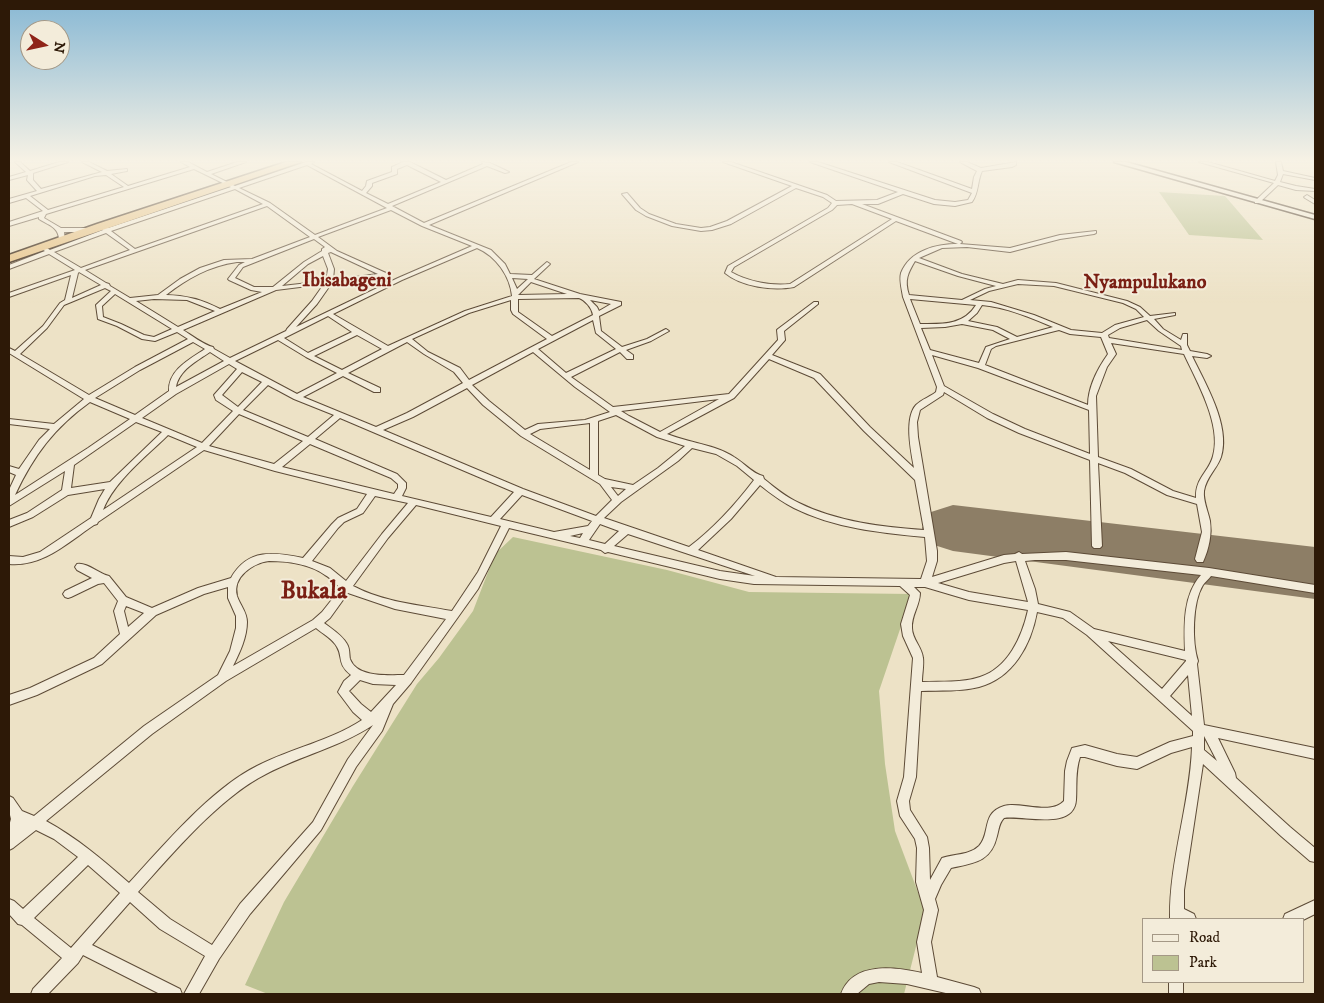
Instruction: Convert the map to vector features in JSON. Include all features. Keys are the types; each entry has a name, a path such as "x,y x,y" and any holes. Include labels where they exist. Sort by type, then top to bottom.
{"highway":[{"path":"9,259 46,249 61,235 104,228 162,209"}],"main road":[{"path":"1283,209 1315,217"}],"street":[{"path":"9,224 15,219 54,209"},
{"path":"9,295 254,209"},
{"path":"275,209 300,225 327,249 385,276 400,279"},
{"path":"384,209 254,260 241,266 231,279 253,289 274,289 385,276"},
{"path":"396,209 424,225 478,246 495,256 508,276 516,295 515,313 552,339"},
{"path":"424,225 463,209"},
{"path":"637,209 650,216 690,228 709,229 725,224 753,209"},
{"path":"830,209 734,264 728,273 748,282 792,286 894,219"},
{"path":"869,209 967,245"},
{"path":"46,211 41,218 61,235"},
{"path":"9,267 46,249 104,228 135,251"},
{"path":"931,982 924,942 925,930 930,919 928,900 923,882 923,848 921,837 904,812 903,801 910,777 918,658 907,634 906,627 919,586 932,561 930,534 915,438 915,413 920,406 940,393 941,387 906,297 904,274 914,258 942,246 967,245 1010,250 1060,237 1094,232"},
{"path":"9,503 173,392 230,360 384,286 478,246"},
{"path":"46,249 78,271 107,285 241,368 297,398 520,491 626,530 780,581"},
{"path":"286,332 319,296 328,283 331,270 327,249"},
{"path":"115,291 99,305 98,314 100,318 148,339 164,336 274,289 327,249"},
{"path":"914,258 960,275 1003,285"},
{"path":"161,296 196,272 212,264 225,261 254,260"},
{"path":"516,295 547,264"},
{"path":"68,300 78,271"},
{"path":"384,286 385,276"},
{"path":"376,430 468,385 596,315 621,305 581,296 532,279 508,276"},
{"path":"964,301 979,293 1003,285 1028,281 1110,296 1138,308 1185,349 1210,399 1219,443 1216,461 1202,483 1200,502 1207,530 1200,559"},
{"path":"107,285 68,300 58,308 45,327 12,353 88,398 166,433 203,447 275,468 720,575 754,580 903,583 1066,615 1091,632 1202,733 1234,783"},
{"path":"297,398 440,322 516,295 581,296 595,308 598,332 630,356"},
{"path":"130,300 161,296 197,300 220,312"},
{"path":"906,297 980,303 1015,310 1070,332 1185,349 1207,356"},
{"path":"660,435 731,396 782,340 780,330 816,303"},
{"path":"917,326 946,325 961,322 975,314 980,303"},
{"path":"328,313 387,349"},
{"path":"1105,338 1114,327 1173,314"},
{"path":"961,322 995,328 1016,339"},
{"path":"981,366 988,348 994,345 1059,328"},
{"path":"566,376 621,349 666,331"},
{"path":"308,356 357,332"},
{"path":"1185,335 1185,349"},
{"path":"278,337 308,356 377,390"},
{"path":"9,498 12,483 54,426 88,398 194,338"},
{"path":"407,338 426,353 457,370 468,385 499,415 524,434 603,482 634,488"},
{"path":"1097,546 1092,396 1096,381 1112,354 1105,338"},
{"path":"173,392 172,382 176,375 211,348"},
{"path":"533,349 566,376 630,421 690,446 718,452 760,478 790,501 815,513 872,528 930,534"},
{"path":"926,351 981,366 1092,409"},
{"path":"768,356 817,376 867,429 920,479"},
{"path":"241,368 218,396 238,410 400,480 402,488 397,497"},
{"path":"9,560 23,561 43,555 203,447 266,382"},
{"path":"941,387 990,416 1022,431 1128,471 1170,493 1200,502"},
{"path":"524,434 538,427 594,420 615,411 731,396"},
{"path":"275,468 339,415"},
{"path":"389,436 410,415"},
{"path":"594,420 594,476"},
{"path":"9,421 54,426"},
{"path":"94,522 103,499 112,485 166,433"},
{"path":"582,543 596,519 616,500 668,466 690,446"},
{"path":"66,492 70,463"},
{"path":"9,469 20,473"},
{"path":"690,551 718,529 740,505 760,478"},
{"path":"603,482 616,500"},
{"path":"9,524 30,515 66,492 112,485"},
{"path":"493,521 520,491"},
{"path":"305,563 341,520 360,511 373,492"},
{"path":"9,844 148,730 222,678 317,623 326,615 384,536 414,502"},
{"path":"38,994 77,953 175,840 247,776 264,767 333,741 372,720 407,680 454,616 481,575 506,524"},
{"path":"550,535 589,529"},
{"path":"605,548 626,530"},
{"path":"222,678 241,631 242,620 240,611 233,600 231,591 235,581 253,560 269,556 305,563 327,571 346,587 396,605 454,616"},
{"path":"919,586 1019,556 1066,556 1209,572 1315,589"},
{"path":"916,686 980,682 998,674 1011,662 1020,647 1033,607 1019,556"},
{"path":"80,567 109,581 123,600 152,612"},
{"path":"1181,917 1178,875 1202,733 1189,616 1197,584 1209,572"},
{"path":"68,594 102,579"},
{"path":"9,700 39,690 98,661 152,612 201,591 235,581"},
{"path":"123,600 119,611 126,637"},
{"path":"317,623 343,648 350,669 358,675 381,680 407,680"},
{"path":"1091,632 1193,659"},
{"path":"1163,696 1193,659"},
{"path":"358,675 348,684 343,692 357,708 372,720"},
{"path":"191,994 214,954 245,909 317,826 352,763 378,727 389,702"},
{"path":"928,900 936,880 947,863 972,858 984,850 990,839 994,817 999,813 1006,811 1050,814 1067,808 1070,798 1070,778 1076,752 1085,751 1137,763 1202,733 1315,753"},
{"path":"1199,753 1234,783 1276,824 1315,856"},
{"path":"9,802 18,816 18,822 9,837"},
{"path":"18,816 36,821 88,856 166,924 214,954"},
{"path":"23,919 88,856"},
{"path":"9,906 23,919 77,953 175,994"},
{"path":"1292,918 1315,907"},
{"path":"848,994 861,981 870,977 888,976 931,982 974,994"}],"green space":[{"path":"1171,209 1236,209 1263,240 1189,235"},
{"path":"513,537 667,570 749,592 912,594 879,691 885,764 895,831 925,911 904,994 268,994 245,985 284,902 353,786 417,684 439,658 473,611 495,554"}],"runway":[{"path":"953,528 1315,573"}],"district":[{"name":"Ibisabageni","path":"347,282"},
{"name":"Nyampulukano","path":"1145,284"},
{"name":"Bukala","path":"314,593"}]}
